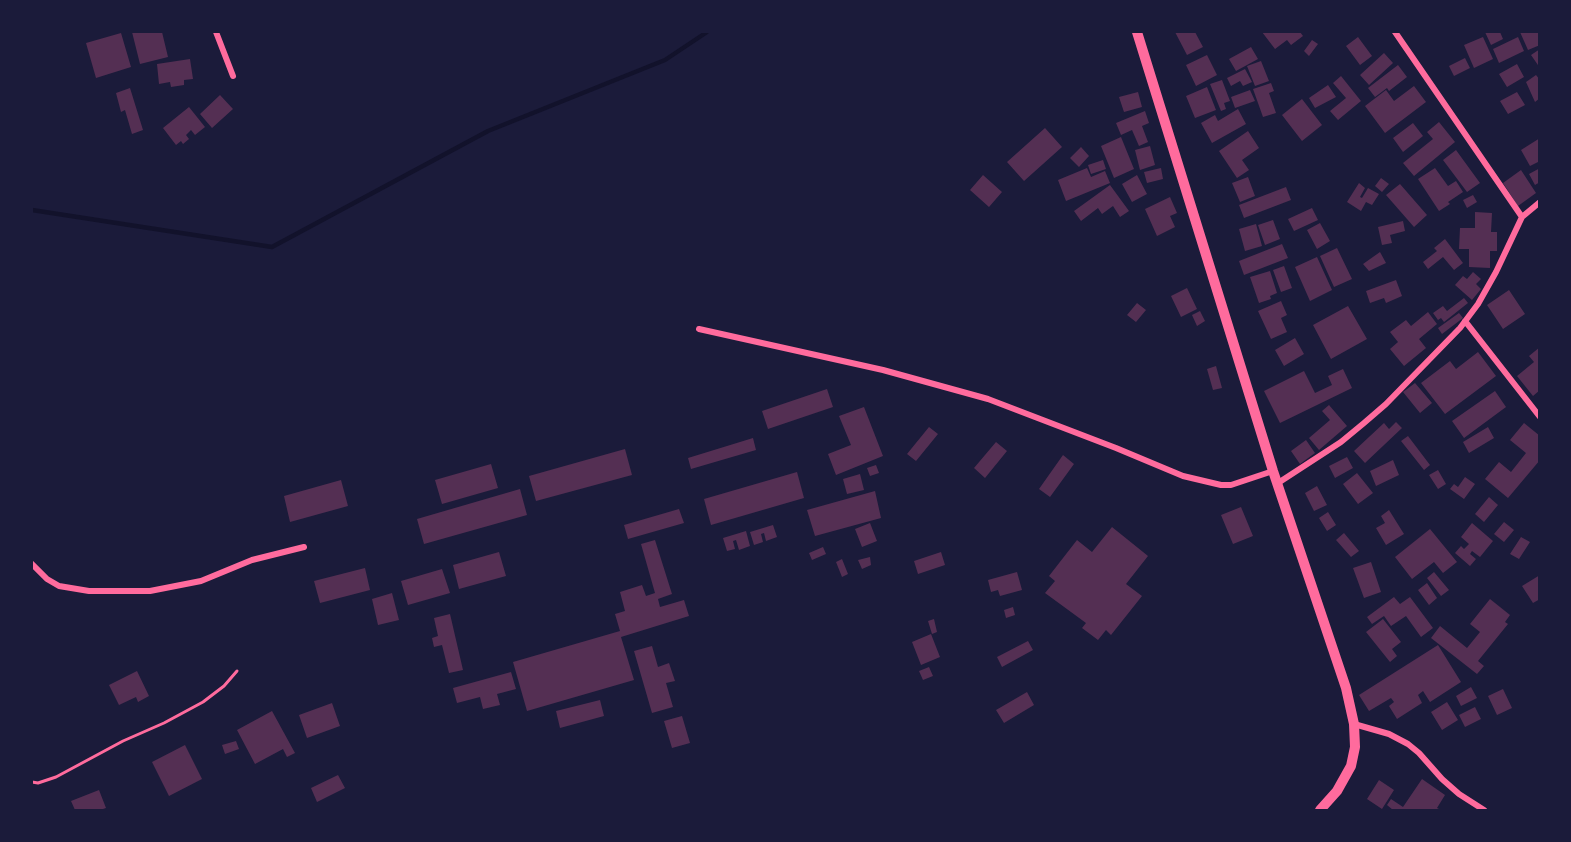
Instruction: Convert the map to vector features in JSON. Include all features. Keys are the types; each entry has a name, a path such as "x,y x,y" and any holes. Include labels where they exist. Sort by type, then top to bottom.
{"main road":[{"path":"1137,32 1273,471 1346,688 1354,724 1355,747 1351,766 1336,791 1320,810"}],"street":[{"path":"216,32 233,76"},
{"path":"1395,32 1522,217"},
{"path":"1278,483 1341,442 1386,404 1465,321 1497,272 1522,217 1539,202"},
{"path":"1465,321 1539,417"},
{"path":"699,329 883,370 988,399 1183,476 1221,485 1231,485 1273,471"},
{"path":"32,564 47,579 59,586 89,591 150,591 201,581 252,560 304,547"},
{"path":"1354,724 1389,734 1408,744 1459,794 1484,810"}],"path":[{"path":"32,782 38,783 56,777 123,741 164,723 202,702 224,686 237,671"}],"building":[{"path":"132,32 162,32 168,57 140,64"},
{"path":"1175,32 1195,32 1203,47 1187,55"},
{"path":"1262,32 1300,32 1303,36 1291,45 1287,40 1275,49"},
{"path":"1485,32 1500,32 1503,39 1491,45"},
{"path":"1520,32 1540,32 1540,45 1528,50"},
{"path":"121,33 131,67 96,78 86,43"},
{"path":"1358,37 1372,56 1360,65 1346,46"},
{"path":"1483,37 1493,59 1474,68 1464,45"},
{"path":"1518,37 1524,51 1499,63 1493,49"},
{"path":"1312,40 1318,44 1309,56 1304,51"},
{"path":"1251,47 1258,59 1236,71 1229,59"},
{"path":"1540,49 1540,68 1531,55"},
{"path":"1384,53 1393,63 1369,85 1360,75"},
{"path":"1207,55 1217,75 1196,86 1186,65"},
{"path":"1465,58 1470,68 1454,76 1449,66"},
{"path":"190,59 193,79 184,80 184,85 171,87 170,82 159,84 157,64"},
{"path":"1261,61 1269,81 1255,86 1247,66"},
{"path":"1517,64 1524,77 1507,87 1499,74"},
{"path":"1398,65 1407,77 1389,91 1387,88 1375,97 1368,88"},
{"path":"1245,69 1252,82 1243,86 1240,81 1231,86 1227,78"},
{"path":"1536,75 1540,80 1540,98 1535,102 1526,82"},
{"path":"1341,76 1361,101 1338,120 1330,111 1346,98 1333,83"},
{"path":"1222,80 1230,101 1224,103 1226,109 1221,111 1210,84"},
{"path":"1271,83 1274,91 1269,93 1276,113 1263,117 1253,89"},
{"path":"1328,85 1336,97 1315,108 1309,98"},
{"path":"1414,86 1426,102 1385,133 1365,106 1386,90 1394,101"},
{"path":"1207,87 1216,110 1195,118 1186,96"},
{"path":"130,88 143,130 132,134 125,110 121,112 116,93"},
{"path":"1250,90 1255,101 1235,108 1231,97"},
{"path":"1138,92 1142,107 1124,112 1119,97"},
{"path":"1517,92 1525,105 1508,114 1500,101"},
{"path":"220,95 233,109 212,128 200,114"},
{"path":"1302,99 1322,125 1302,141 1282,115"},
{"path":"189,107 205,127 195,135 191,130 186,135 189,139 183,144 181,141 176,145 163,128"},
{"path":"1238,109 1246,124 1212,143 1201,123 1215,115 1218,121"},
{"path":"1145,111 1149,123 1142,126 1148,142 1139,146 1132,130 1121,135 1116,123"},
{"path":"1439,122 1455,142 1414,176 1403,163 1433,139 1427,132"},
{"path":"1413,123 1423,136 1403,152 1393,138"},
{"path":"1045,128 1062,147 1024,181 1007,162"},
{"path":"1248,131 1259,148 1242,160 1249,170 1237,178 1219,151"},
{"path":"1121,137 1134,169 1114,178 1101,146"},
{"path":"1540,138 1540,161 1530,166 1521,150"},
{"path":"1150,146 1155,165 1140,170 1135,150"},
{"path":"1081,147 1089,156 1079,167 1070,158"},
{"path":"1456,150 1480,183 1467,192 1443,160"},
{"path":"1103,160 1106,169 1091,174 1088,165"},
{"path":"1087,168 1091,177 1105,171 1110,183 1066,201 1058,180"},
{"path":"1161,168 1163,179 1147,183 1144,172"},
{"path":"1435,168 1448,186 1456,181 1463,192 1439,211 1418,179"},
{"path":"1540,168 1540,182 1535,185 1529,174"},
{"path":"1521,170 1536,193 1518,206 1503,183"},
{"path":"983,175 1002,192 989,207 970,190"},
{"path":"1137,175 1147,194 1132,202 1122,184"},
{"path":"1248,177 1255,196 1240,202 1232,183"},
{"path":"1381,178 1389,184 1382,192 1375,186"},
{"path":"1359,183 1365,188 1360,197 1362,198 1368,188 1379,194 1372,205 1366,202 1361,211 1347,202"},
{"path":"1400,184 1427,215 1414,227 1386,195"},
{"path":"1110,185 1129,211 1120,217 1113,206 1102,214 1098,208 1081,221 1074,211"},
{"path":"1286,187 1291,200 1244,218 1239,205"},
{"path":"1473,195 1477,202 1467,208 1463,200"},
{"path":"1170,197 1177,213 1170,216 1175,227 1157,236 1145,209"},
{"path":"1312,208 1318,220 1294,231 1288,219"},
{"path":"1475,212 1492,213 1491,232 1497,232 1497,251 1490,251 1490,268 1469,267 1469,249 1459,249 1460,228 1475,228"},
{"path":"1273,220 1280,239 1265,245 1258,225"},
{"path":"1403,221 1405,231 1390,235 1392,243 1382,245 1378,227"},
{"path":"1320,223 1330,241 1317,249 1307,230"},
{"path":"1256,224 1262,246 1245,251 1239,229"},
{"path":"1445,239 1463,263 1454,270 1443,257 1428,269 1423,262 1437,251 1434,248"},
{"path":"1282,244 1288,258 1244,275 1239,261"},
{"path":"1337,248 1352,279 1334,287 1320,256"},
{"path":"1380,252 1386,263 1369,271 1363,264"},
{"path":"1317,257 1332,290 1310,301 1295,267"},
{"path":"1284,266 1292,288 1281,292 1273,270"},
{"path":"1270,271 1277,293 1270,296 1271,299 1259,303 1250,277"},
{"path":"1473,272 1481,279 1476,284 1481,289 1472,300 1455,285 1463,276 1467,279"},
{"path":"1396,280 1402,296 1386,303 1384,298 1370,303 1366,291"},
{"path":"1187,288 1197,309 1181,317 1171,296"},
{"path":"1509,290 1525,314 1503,329 1487,305"},
{"path":"1464,298 1468,303 1444,322 1441,318 1438,320 1433,313 1443,306 1447,311"},
{"path":"1281,301 1287,315 1281,318 1287,332 1271,339 1258,311"},
{"path":"1137,303 1146,310 1136,322 1127,315"},
{"path":"1348,306 1367,339 1331,359 1313,325"},
{"path":"1200,311 1205,321 1197,326 1192,315"},
{"path":"1428,312 1437,324 1419,339 1426,348 1404,366 1390,349 1398,342 1390,332 1406,320 1411,326"},
{"path":"1459,313 1463,318 1442,334 1438,328"},
{"path":"1295,338 1304,354 1284,366 1275,350"},
{"path":"1540,347 1540,390 1533,396 1517,376 1534,362 1529,356"},
{"path":"1478,352 1496,376 1445,414 1421,383 1450,361 1456,369"},
{"path":"1216,366 1222,388 1213,390 1207,369"},
{"path":"1343,369 1352,388 1280,423 1264,391 1304,371 1315,393 1332,385 1328,376"},
{"path":"1415,383 1432,403 1420,413 1403,392"},
{"path":"827,389 833,407 768,429 762,411"},
{"path":"1495,391 1506,407 1464,438 1452,421"},
{"path":"1329,405 1347,426 1319,450 1309,438 1330,420 1322,411"},
{"path":"864,407 883,456 836,475 828,454 851,445 839,416"},
{"path":"1396,422 1402,428 1365,463 1354,451 1384,423 1389,429"},
{"path":"1524,423 1540,436 1540,460 1508,498 1485,479 1499,462 1511,472 1526,453 1510,440"},
{"path":"929,427 938,434 916,461 907,454"},
{"path":"1488,427 1494,438 1469,453 1463,442"},
{"path":"1408,436 1430,465 1424,470 1401,441"},
{"path":"753,438 756,450 691,469 688,458"},
{"path":"1306,440 1315,453 1300,464 1291,451"},
{"path":"996,442 1007,451 985,478 974,468"},
{"path":"625,449 632,475 536,501 529,476"},
{"path":"1063,455 1074,464 1050,497 1039,489"},
{"path":"1347,457 1353,468 1335,478 1329,466"},
{"path":"1393,460 1399,475 1376,486 1370,471"},
{"path":"491,464 498,488 442,504 435,480"},
{"path":"876,465 879,473 870,476 867,468"},
{"path":"1438,470 1446,484 1438,489 1429,475"},
{"path":"797,472 804,498 711,525 704,499"},
{"path":"1357,473 1373,493 1358,504 1343,484"},
{"path":"860,474 864,490 847,494 843,479"},
{"path":"1465,477 1475,484 1464,499 1450,489 1454,484 1458,487"},
{"path":"341,480 348,506 290,522 284,496"},
{"path":"1317,486 1327,505 1314,511 1305,493"},
{"path":"520,489 527,515 424,544 417,519"},
{"path":"875,491 881,518 815,536 807,510"},
{"path":"1489,497 1498,505 1484,522 1475,514"},
{"path":"1241,507 1253,536 1233,544 1221,515"},
{"path":"679,509 684,523 628,539 624,525"},
{"path":"1389,510 1404,534 1386,545 1376,528 1385,523 1381,516"},
{"path":"1328,512 1336,525 1327,531 1319,518"},
{"path":"1504,522 1514,530 1504,542 1494,534"},
{"path":"870,523 877,541 862,547 855,529"},
{"path":"1472,523 1493,541 1480,557 1472,551 1470,554 1476,559 1470,566 1455,553 1461,546 1464,549 1469,544 1461,537"},
{"path":"773,525 777,537 766,541 764,533 761,534 763,542 754,545 750,532"},
{"path":"1112,527 1148,556 1126,584 1142,596 1111,635 1106,630 1098,640 1082,628 1086,623 1045,593 1055,581 1049,576 1077,540 1092,552"},
{"path":"1430,529 1457,562 1443,573 1434,562 1412,579 1395,557"},
{"path":"746,531 750,546 739,550 736,540 733,541 735,549 727,551 723,538"},
{"path":"1344,533 1359,551 1351,557 1336,540"},
{"path":"1521,537 1530,542 1519,559 1510,554"},
{"path":"655,540 672,594 658,599 660,607 684,600 689,616 621,637 634,680 527,711 513,662 620,631 615,614 625,611 620,592 642,585 646,596 655,593 641,544"},
{"path":"823,547 826,554 812,560 809,553"},
{"path":"499,552 506,576 459,589 453,565"},
{"path":"941,552 945,565 918,574 914,561"},
{"path":"870,557 871,565 862,569 858,560"},
{"path":"842,559 848,574 842,577 836,562"},
{"path":"1371,562 1381,592 1364,598 1353,568"},
{"path":"365,568 370,590 320,603 314,581"},
{"path":"442,569 450,593 408,605 401,581"},
{"path":"1017,572 1022,590 1000,596 998,590 991,592 988,580"},
{"path":"1434,572 1449,590 1441,596 1427,578"},
{"path":"1540,575 1540,599 1533,603 1522,586"},
{"path":"1427,583 1437,598 1429,605 1418,590"},
{"path":"392,593 399,620 378,625 372,599"},
{"path":"1394,597 1400,604 1410,597 1433,628 1421,637 1406,616 1391,626 1384,616 1372,624 1367,617"},
{"path":"1490,599 1510,615 1505,622 1508,624 1478,661 1484,666 1477,674 1431,638 1440,626 1467,648 1480,632 1470,624"},
{"path":"1013,607 1015,615 1006,618 1004,610"},
{"path":"450,614 463,670 449,673 442,645 434,647 432,638 438,636 434,618"},
{"path":"934,619 937,632 932,634 928,621"},
{"path":"1383,619 1401,642 1392,649 1397,656 1390,662 1366,632"},
{"path":"931,634 940,657 921,665 912,642"},
{"path":"1028,641 1033,650 1002,667 997,657"},
{"path":"1438,645 1461,682 1430,702 1423,691 1418,695 1422,703 1397,719 1389,706 1394,702 1391,698 1369,711 1359,695"},
{"path":"652,646 658,667 669,663 675,681 666,683 673,707 652,713 634,651"},
{"path":"929,667 933,676 923,680 919,671"},
{"path":"137,671 149,696 138,702 136,697 119,705 109,685"},
{"path":"511,672 516,689 497,694 500,705 483,709 480,697 457,703 453,688"},
{"path":"1471,687 1477,698 1461,706 1456,696"},
{"path":"1503,689 1512,708 1497,715 1488,696"},
{"path":"1027,692 1034,705 1004,723 996,710"},
{"path":"600,700 604,716 560,728 556,711"},
{"path":"1447,702 1458,720 1442,730 1431,712"},
{"path":"332,703 340,726 307,738 299,715"},
{"path":"1475,707 1481,719 1465,727 1459,715"},
{"path":"272,711 295,753 287,757 283,749 255,764 237,730"},
{"path":"682,716 690,743 672,748 664,721"},
{"path":"236,741 239,749 225,754 222,745"},
{"path":"185,745 202,779 169,796 152,762"},
{"path":"338,775 345,788 317,802 311,788"},
{"path":"1422,779 1445,795 1437,808 1441,810 1393,810 1387,805 1391,799 1403,807"},
{"path":"1379,780 1394,790 1382,809 1367,799"},
{"path":"99,790 106,808 75,810 71,801"}],"waterway":[{"path":"32,210 272,247 488,131 665,60 707,32"}]}
